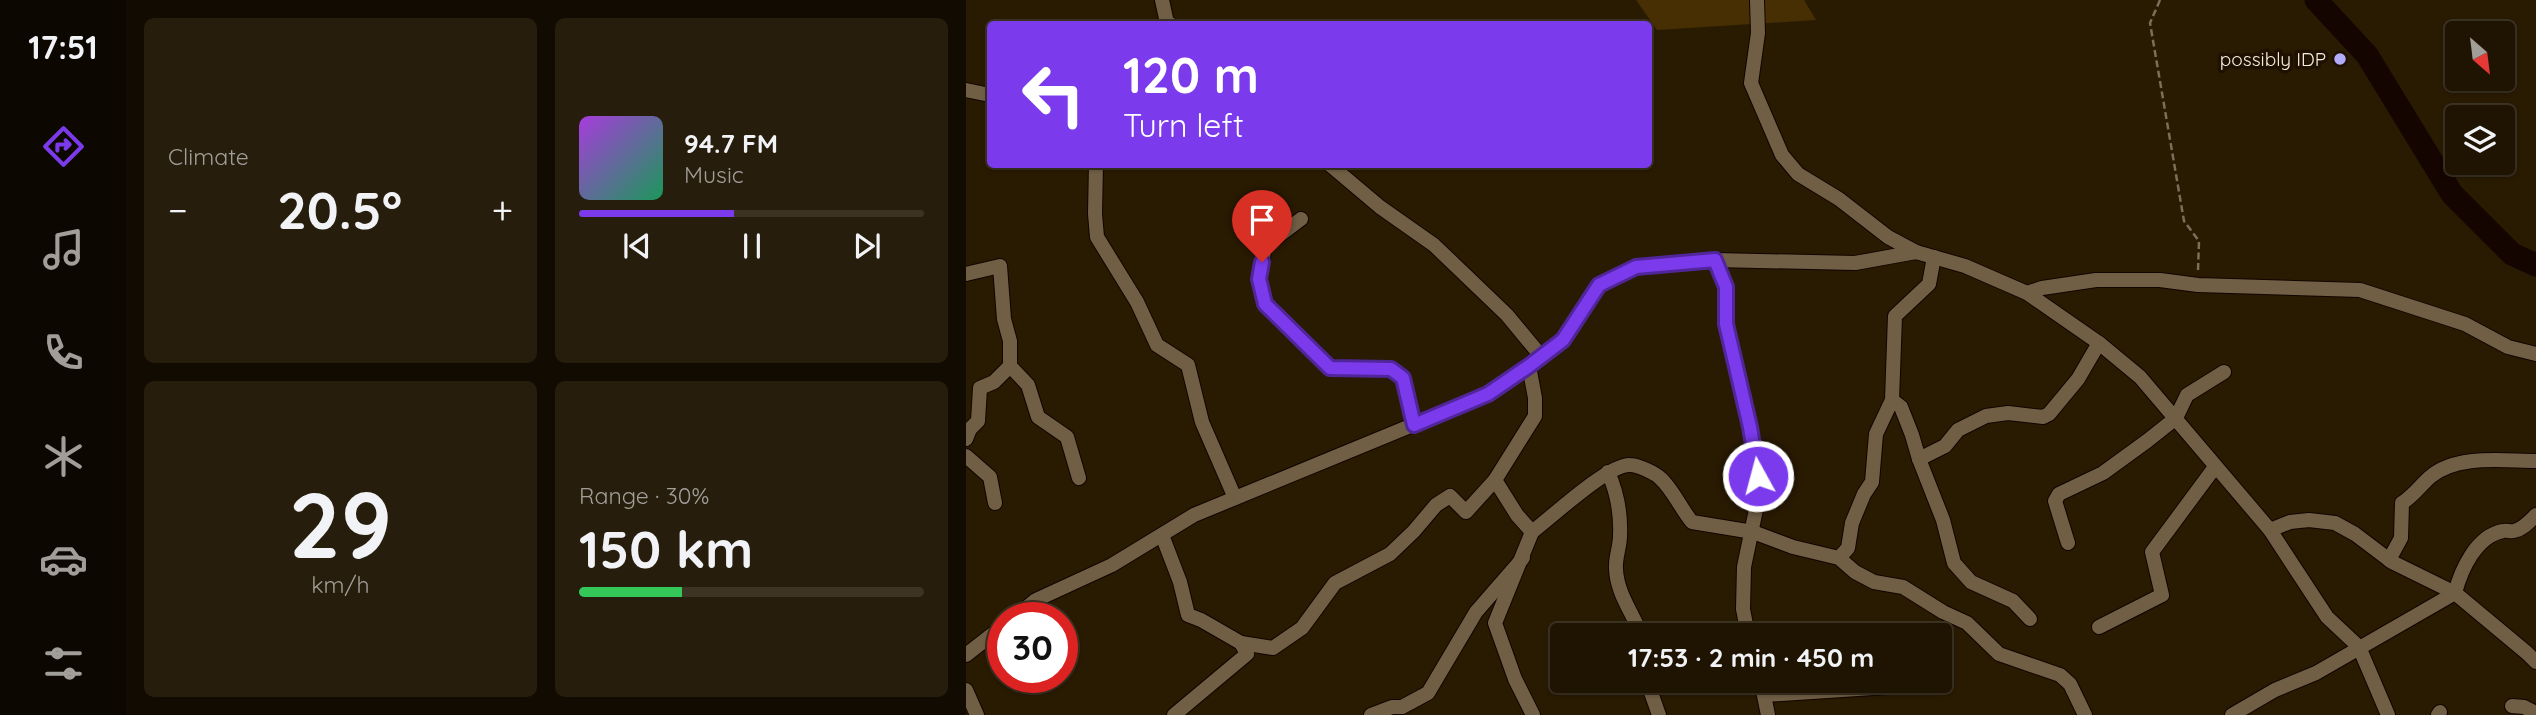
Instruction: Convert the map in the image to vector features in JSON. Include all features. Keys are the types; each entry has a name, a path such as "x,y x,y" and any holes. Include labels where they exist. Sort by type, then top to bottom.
{"street":[{"path":"1162,0 1167,21"},
{"path":"1757,0 1758,33 1751,83 1782,155 1798,174 1839,199 1888,237 1916,251 1965,266 2027,293 2099,343 2140,377 2270,530 2327,617 2359,648 2388,715"},
{"path":"966,90 987,94"},
{"path":"1096,168 1097,237 1137,302 1157,345 1188,365 1202,422 1235,498"},
{"path":"1334,168 1380,207 1434,246 1507,315 1541,356"},
{"path":"1301,219 1265,246 1259,279 1265,304 1330,368 1391,369 1403,378 1414,425"},
{"path":"1034,602 1112,565 1194,515 1488,394 1563,340 1599,285 1636,267 1715,260 1855,263 1916,251"},
{"path":"1839,558 1848,548 1852,523 1872,482 1876,434 1892,400 1895,316 1929,284 1934,257"},
{"path":"1715,260 1726,287 1726,324 1756,457 1759,495 1744,567 1743,609 1746,623"},
{"path":"966,274 1000,266 1004,319 1010,341 1010,366 1028,385 1038,417 1067,437 1079,478"},
{"path":"2027,293 2042,288 2096,280 2160,280 2198,285 2360,290 2465,324 2508,347 2536,354"},
{"path":"1919,459 1945,446 1958,430 1986,416 2008,413 2043,417 2049,414 2078,379 2099,343"},
{"path":"966,439 970,429 978,421 980,388 994,382 1010,366"},
{"path":"1162,535 1180,582 1188,615 1241,643 1273,648 1302,628 1335,583 1390,554 1436,505 1450,496 1466,512 1495,480 1535,416 1535,398 1529,366"},
{"path":"2068,543 2055,500 2059,494 2103,473 2176,418 2187,395 2224,372"},
{"path":"1892,400 1901,407 1943,520 1954,563 1972,582 2013,601 2030,619"},
{"path":"966,456 990,477 995,503"},
{"path":"2389,560 2401,538 2402,503 2415,494 2431,476 2464,461 2536,461"},
{"path":"1533,715 1515,679 1495,623 1532,532 1608,472 1630,465 1659,476 1671,489 1680,508 1692,522 1753,532 1793,547 1839,558 1855,572 1874,582 1903,587 1943,612 1967,623 1999,654 2060,675 2070,684 2085,715"},
{"path":"2099,627 2162,595 2152,552 2215,467"},
{"path":"1608,472 1616,492 1620,536 1616,569 1621,595 1637,623"},
{"path":"1495,480 1517,515 1532,532"},
{"path":"2232,715 2275,690 2316,673 2455,593 2459,578 2476,548 2503,531 2512,532 2525,526 2536,515"},
{"path":"2270,530 2290,522 2309,520 2335,523 2355,534 2389,560 2455,593 2535,659"},
{"path":"1371,715 1402,707 1428,693 1476,612 1523,558"},
{"path":"966,655 987,639"},
{"path":"1174,715 1247,654 1241,643"},
{"path":"966,690 977,715"},
{"path":"1651,693 1659,715"},
{"path":"1764,693 1768,715"},
{"path":"2512,706 2524,707 2536,713"}],"path":[{"path":"2160,0 2150,23 2184,221 2199,241 2198,285"}],"shaded area":[{"path":"1636,0 1804,0 1816,20 1657,30"}],"waterway":[{"path":"2316,0 2367,55 2452,194 2512,254 2536,265"}],"place":[{"name":"possibly IDP","path":"2340,59"}],"route":[{"path":"1262,262 1259,279 1265,304 1330,368 1391,369 1403,378 1414,425 1488,394 1529,366 1563,340 1599,285 1636,267 1715,260 1726,287 1726,324 1750,427 1758,476"}]}
